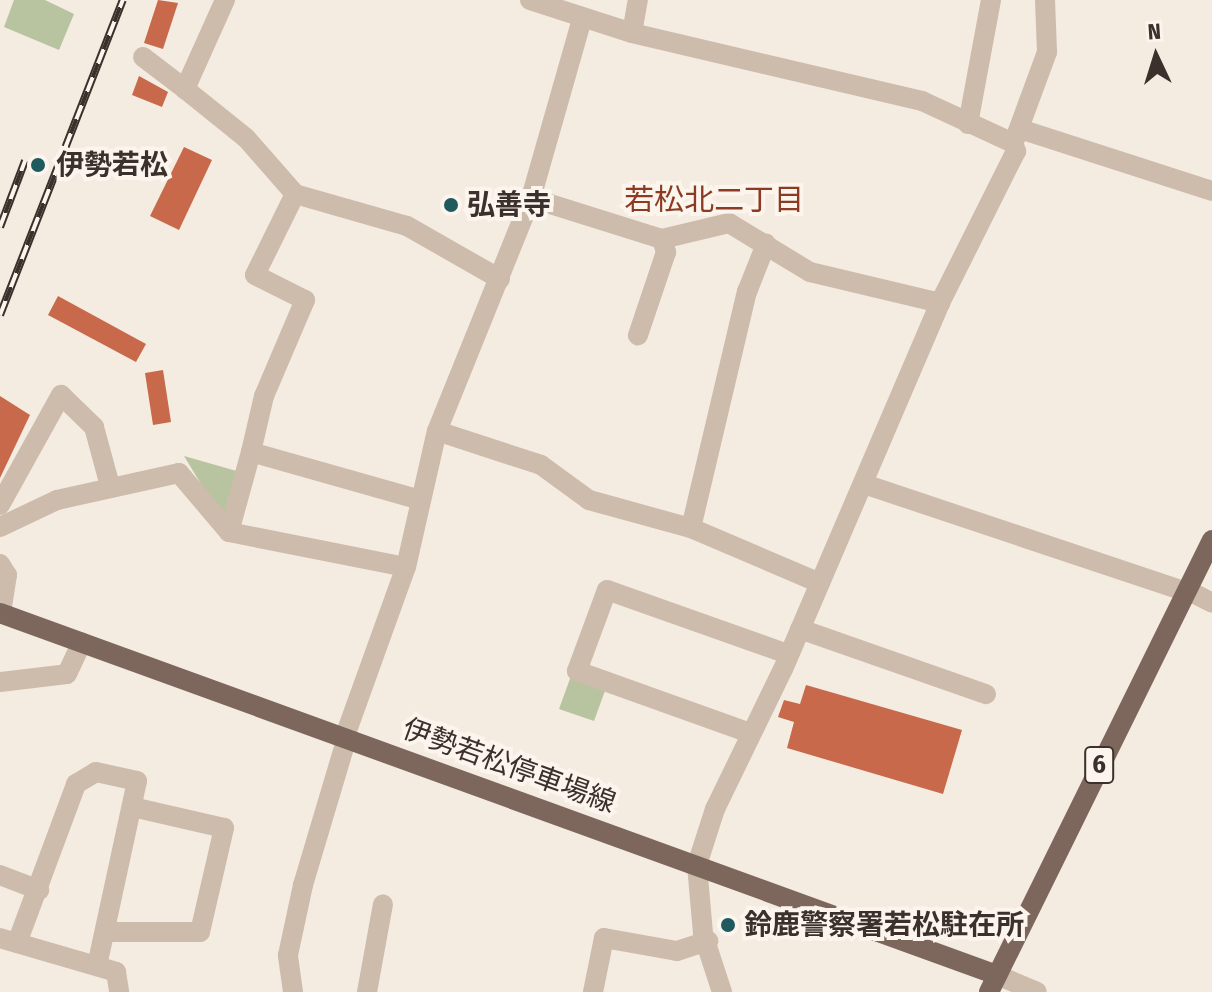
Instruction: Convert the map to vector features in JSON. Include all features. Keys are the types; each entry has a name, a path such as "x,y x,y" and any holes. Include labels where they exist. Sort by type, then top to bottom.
{"main road":[{"name":"6","path":"993,983 1212,540"},
{"name":"伊勢若松停車場線","path":"1,613 697,865 993,983"}],"street":[{"path":"185,89 225,0"},
{"path":"530,0 576,12 632,33 922,101 968,124 1212,191"},
{"path":"632,33 638,0"},
{"path":"968,124 991,0"},
{"path":"722,992 708,941 697,865 750,733 800,629 940,303 1016,151 1016,136 1047,52 1045,0"},
{"path":"293,992 288,955 300,899 346,736 406,567 417,499 437,431 531,198 576,12"},
{"path":"143,57 246,138 295,194 407,226 500,279"},
{"path":"229,532 264,396 305,300 255,275 295,194"},
{"path":"531,198 662,239 729,223 810,272 940,303"},
{"path":"638,335 666,252 662,239"},
{"path":"691,528 747,292 766,244"},
{"path":"0,505 61,395 94,427 110,486"},
{"path":"437,431 541,465 589,500 691,528 820,583"},
{"path":"251,452 417,499"},
{"path":"0,527 110,486 179,473 229,532 406,567"},
{"path":"864,484 1187,591 1212,603"},
{"path":"0,564 7,575 1,613"},
{"path":"750,733 577,671 607,590 788,654"},
{"path":"800,629 986,694"},
{"path":"0,682 67,674 82,642"},
{"path":"97,966 137,781 96,772 76,784 39,890 9,940 116,972 119,992"},
{"path":"105,932 200,932 224,828 132,807"},
{"path":"0,875 39,890"},
{"path":"367,992 383,904"},
{"path":"593,992 604,938 677,951 708,941"},
{"path":"993,983 1037,992"}],"green space":[{"path":"14,0 45,0 74,14 59,50 4,27"},
{"path":"184,456 240,472 228,511 218,512"},
{"path":"571,676 606,688 594,721 559,709"}],"building":[{"path":"158,0 178,3 163,49 144,43"},
{"path":"139,76 168,92 162,107 132,95"},
{"path":"184,147 212,160 179,230 150,216"},
{"path":"58,296 146,344 136,362 48,315"},
{"path":"163,370 171,422 153,425 145,373"},
{"path":"0,396 30,415 0,478"},
{"path":"806,685 962,730 943,794 787,748 794,722 778,717 784,700 800,704"}],"railway":[{"path":"0,315 123,0"},
{"path":"0,227 25,161"}],"place":[{"name":"伊勢若松","path":"38,165"},
{"name":"弘善寺","path":"451,205"},
{"name":"鈴鹿警察署若松駐在所","path":"728,925"}],"district":[{"name":"若松北二丁目","path":"714,200"}]}
